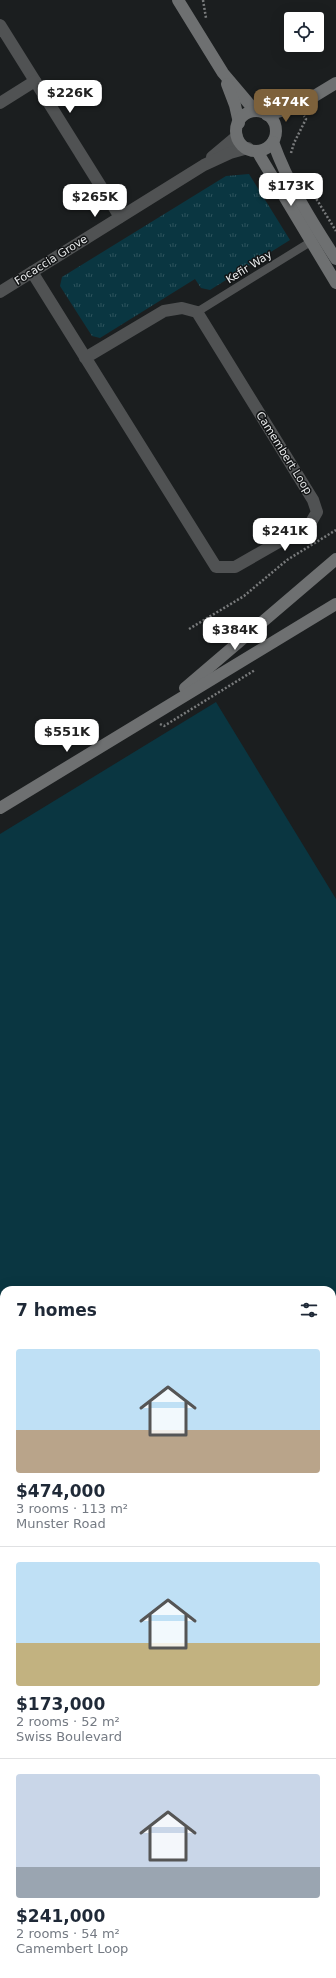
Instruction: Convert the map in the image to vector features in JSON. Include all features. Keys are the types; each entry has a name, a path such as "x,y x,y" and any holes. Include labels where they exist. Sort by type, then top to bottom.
{"street":[{"path":"178,0 223,73 255,111 267,115 275,124 275,136 280,160 302,204 336,259"},
{"path":"0,25 120,217"},
{"path":"223,73 235,105 239,123 237,136 240,142 252,150 312,241 336,283"},
{"path":"0,102 35,81"},
{"path":"267,115 298,106 336,83"},
{"path":"252,150 263,150 298,106"},
{"path":"239,123 248,113 255,111"},
{"name":"Focaccia Grove","path":"0,292 204,165 237,136"},
{"name":"Focaccia Grove","path":"204,165 252,150"},
{"name":"Camembert Loop","path":"32,272 84,358 216,567 235,567 310,524 318,512 313,500 197,312"},
{"path":"84,358 164,311 182,308 197,312"},
{"path":"146,719 218,661 336,559"},
{"path":"0,808 336,604"}],"lane":[{"name":"Kefir Way","path":"197,312 312,241"}],"path":[{"path":"203,0 205,17 209,24"},
{"path":"257,96 271,95"},
{"path":"293,158 291,151 294,143"},
{"path":"304,178 336,231"},
{"path":"189,629 244,596 287,560 336,530"}],"green space":[{"path":"249,174 290,240 210,290 201,288 195,279 100,338 92,336 60,286 62,277 226,176"},
{"path":"216,702 336,899 336,1286 0,1286 0,834"}]}
